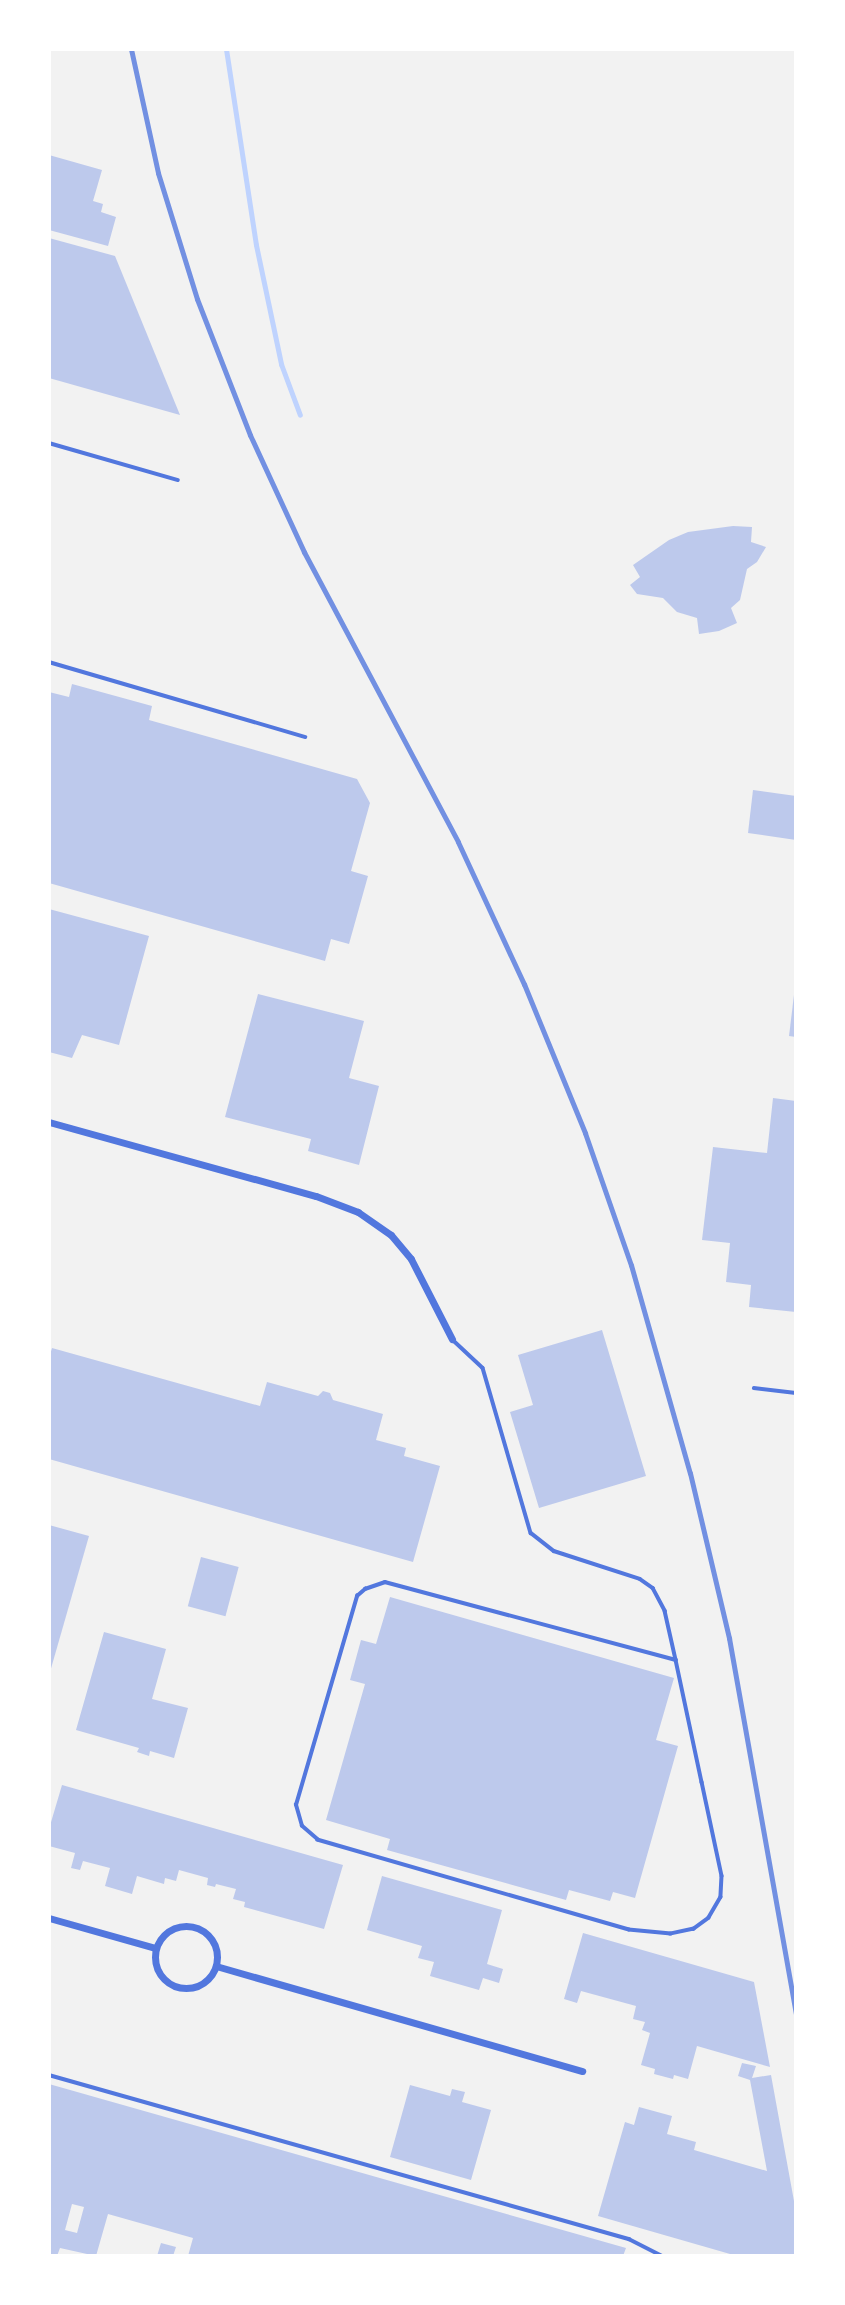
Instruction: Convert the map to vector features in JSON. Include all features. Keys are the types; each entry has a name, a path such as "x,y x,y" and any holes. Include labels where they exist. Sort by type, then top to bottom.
{"street":[{"path":"49,1122 316,1196 358,1212 391,1236 411,1259 452,1339"},
{"path":"49,1918 155,1948"},
{"path":"190,1926 209,1936 218,1955 216,1966 212,1975 196,1987 176,1987 167,1983 156,1967 155,1948 169,1930 190,1926"},
{"path":"216,1966 582,2071"}],"lane":[{"path":"49,443 178,480"},
{"path":"49,662 305,737"},
{"path":"452,1339 483,1368 531,1533 554,1551 640,1579 653,1588 666,1611 722,1876 720,1897 709,1919 694,1929 671,1934 629,1930 318,1840 302,1826 296,1805 357,1596 365,1589 385,1582 676,1660"},
{"path":"754,1388 796,1394"},
{"path":"49,2075 629,2239 662,2256"}],"building":[{"path":"49,155 102,170 93,201 103,204 101,212 116,217 108,246 49,230"},
{"path":"49,238 115,256 180,415 49,378"},
{"path":"733,526 752,527 751,542 766,547 757,562 747,569 740,600 731,608 737,623 719,631 699,634 697,618 677,612 663,598 637,594 630,585 640,577 633,565 669,540 688,532"},
{"path":"72,684 152,706 149,720 357,779 370,803 351,871 368,876 349,944 331,939 325,961 49,883 49,692 69,697"},
{"path":"753,790 796,796 796,840 748,833"},
{"path":"49,909 149,936 119,1045 82,1035 72,1058 49,1052"},
{"path":"258,994 364,1021 349,1078 379,1086 359,1165 308,1151 311,1139 225,1117"},
{"path":"796,995 796,1037 789,1036"},
{"path":"773,1098 796,1101 796,1312 749,1307 751,1285 726,1282 730,1243 702,1240 713,1147 767,1153"},
{"path":"602,1330 646,1476 539,1508 510,1412 533,1405 518,1355"},
{"path":"52,1348 260,1406 267,1382 318,1396 323,1391 330,1393 333,1400 383,1414 376,1440 406,1448 404,1456 440,1466 413,1562 49,1459 49,1358"},
{"path":"49,1525 89,1536 50,1672 49,1672"},
{"path":"201,1557 239,1567 225,1616 188,1606"},
{"path":"390,1597 674,1678 656,1740 678,1746 635,1898 613,1892 610,1901 569,1890 566,1900 387,1850 390,1839 326,1820 365,1684 350,1680 361,1640 376,1644"},
{"path":"104,1632 166,1649 152,1699 188,1708 174,1758 150,1751 149,1756 137,1752 139,1748 76,1730"},
{"path":"62,1785 343,1865 324,1929 244,1907 245,1902 233,1899 236,1889 216,1884 215,1887 207,1885 208,1878 179,1870 176,1881 165,1878 164,1884 137,1876 132,1894 105,1886 110,1868 83,1861 80,1870 71,1868 75,1853 49,1846 49,1829"},
{"path":"382,1876 502,1910 487,1964 503,1969 499,1983 483,1978 479,1990 430,1976 434,1962 418,1958 422,1946 367,1930"},
{"path":"583,1933 754,1982 770,2067 697,2046 688,2079 674,2075 673,2079 654,2074 655,2069 641,2065 650,2033 642,2030 645,2022 633,2019 636,2006 581,1991 577,2003 564,1999"},
{"path":"742,2063 756,2066 752,2078 771,2075 796,2212 796,2256 737,2256 598,2216 625,2122 634,2125 639,2107 672,2116 667,2134 696,2142 694,2150 767,2171 750,2080 738,2076"},
{"path":"49,2084 626,2248 623,2256 188,2256 193,2238 108,2214 96,2256 60,2248 57,2256 49,2256","holes":["72,2204 84,2207 77,2233 65,2230"]},
{"path":"410,2085 450,2096 452,2089 465,2092 462,2102 491,2110 471,2180 390,2157"},
{"path":"161,2243 176,2247 173,2256 157,2256"}],"waterway":[{"path":"226,49 256,245 281,364 300,415"}],"railway":[{"path":"131,49 158,173 197,299 250,435 304,552 458,842 524,984 585,1133 631,1265 690,1473 729,1638 796,2014"}]}
